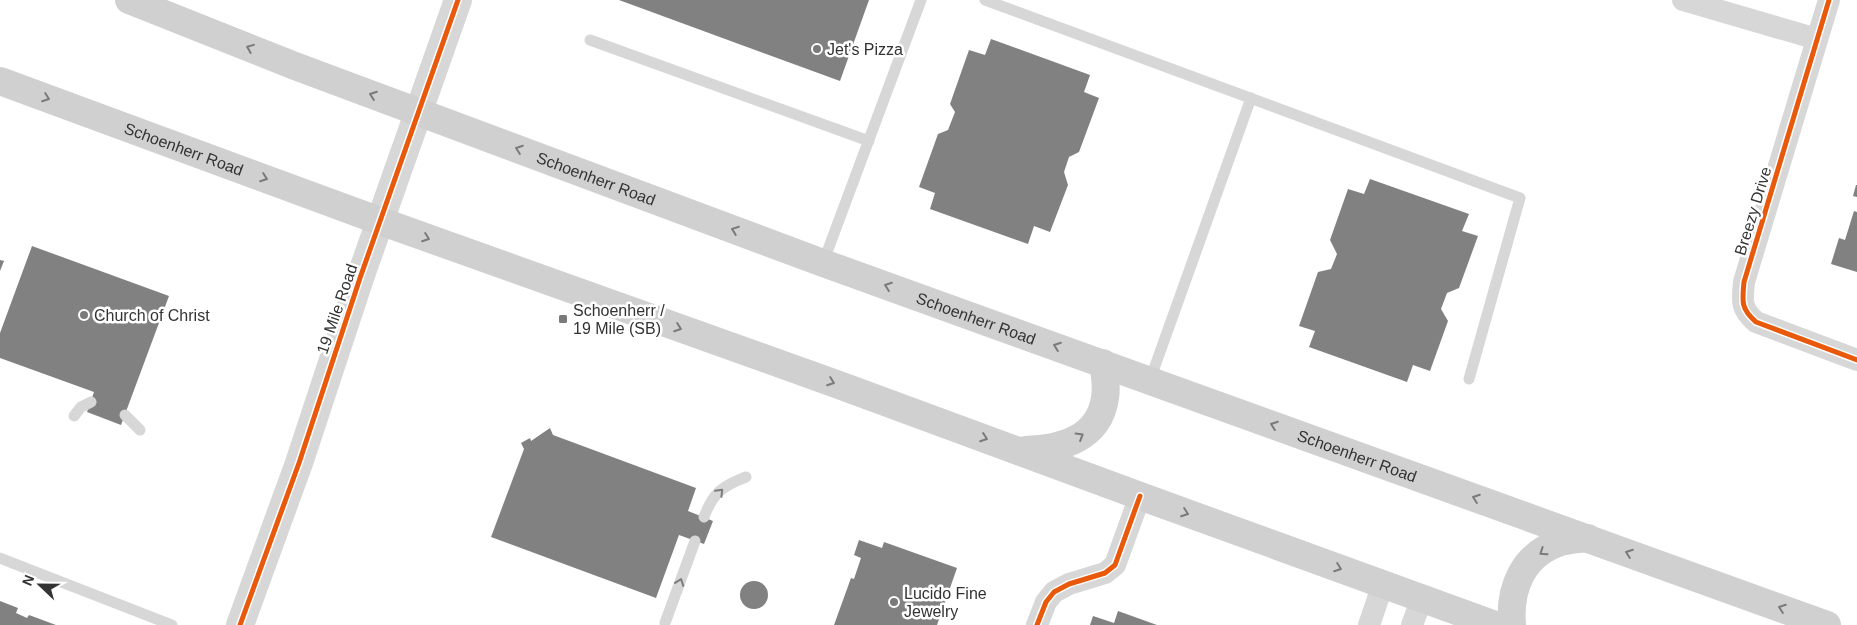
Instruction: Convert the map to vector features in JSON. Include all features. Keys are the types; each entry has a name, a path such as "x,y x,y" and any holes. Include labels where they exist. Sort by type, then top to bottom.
{"main road":[{"name":"Schoenherr Road","path":"141,2 295,66 823,263 1827,625"},
{"name":"Schoenherr Road","path":"0,81 380,221 1017,450 1495,625"},
{"path":"1017,450 1063,446 1089,431 1100,417 1105,399 1106,383 1103,363"},
{"path":"1512,625 1512,597 1516,583 1524,569 1547,548 1562,542 1588,538"}],"street":[{"name":"19 Mile Road","path":"240,625 299,463 380,221 458,0"},
{"path":"1683,0 1818,39"},
{"name":"Breezy Drive","path":"1829,0 1744,282 1742,299 1745,312 1756,322 1857,360"},
{"path":"1037,625 1046,602 1054,592 1069,584 1106,573 1115,565 1140,496"},
{"path":"1369,625 1383,584"},
{"path":"1412,625 1422,598"}],"lane":[{"path":"823,263 921,0"},
{"path":"985,0 1520,198 1469,379"},
{"path":"590,40 868,141"},
{"path":"1150,380 1251,98"},
{"path":"74,416 81,407 90,402"},
{"path":"125,415 140,430"},
{"path":"704,517 708,508 727,484 746,477"},
{"path":"665,623 695,541"},
{"path":"0,558 172,625"}],"building":[{"path":"619,0 869,0 840,81"},
{"path":"991,39 1090,75 1084,92 1099,98 1079,152 1069,157 1064,172 1068,185 1050,232 1034,226 1028,244 930,209 935,193 919,187 938,134 948,130 955,112 950,104 969,50 985,55"},
{"path":"1370,179 1469,214 1462,231 1478,236 1459,288 1447,293 1441,309 1448,321 1430,371 1413,365 1407,382 1309,347 1315,331 1299,326 1318,272 1331,269 1337,254 1330,240 1348,189 1364,194"},
{"path":"1857,185 1857,197 1853,196"},
{"path":"1854,211 1857,212 1857,272 1831,264 1839,238 1845,240"},
{"name":"Church of Christ","path":"32,246 169,296 121,425 87,412 94,392 0,358 0,333"},
{"path":"0,260 4,261 0,271"},
{"path":"550,428 553,435 696,488 688,511 713,521 704,544 679,535 656,598 491,537 524,449 521,443 530,438 531,441"},
{"name":"Lucido Fine Jewelry","path":"859,540 882,548 884,542 957,568 937,625 834,625 851,578 854,579 861,558 854,555"},
{"path":"754,581 764,585 768,595 764,605 754,609 744,605 740,595 744,585"},
{"path":"0,601 18,608 16,613 27,618 29,615 56,625 0,625"},
{"path":"1118,611 1157,625 1090,625 1093,616 1114,623"}],"cycle path":[{"path":"240,625 299,463 360,278 458,0"},
{"path":"1829,0 1744,282 1743,300 1745,309 1756,322 1857,360"},
{"path":"1037,625 1046,602 1054,592 1069,584 1105,573 1115,565 1140,496"}],"place":[{"name":"Jet's Pizza","path":"817,49"},
{"name":"Church of Christ","path":"84,315"},
{"name":"Schoenherr / 19 Mile (SB)","path":"563,319"},
{"name":"Lucido Fine Jewelry","path":"894,602"}]}
